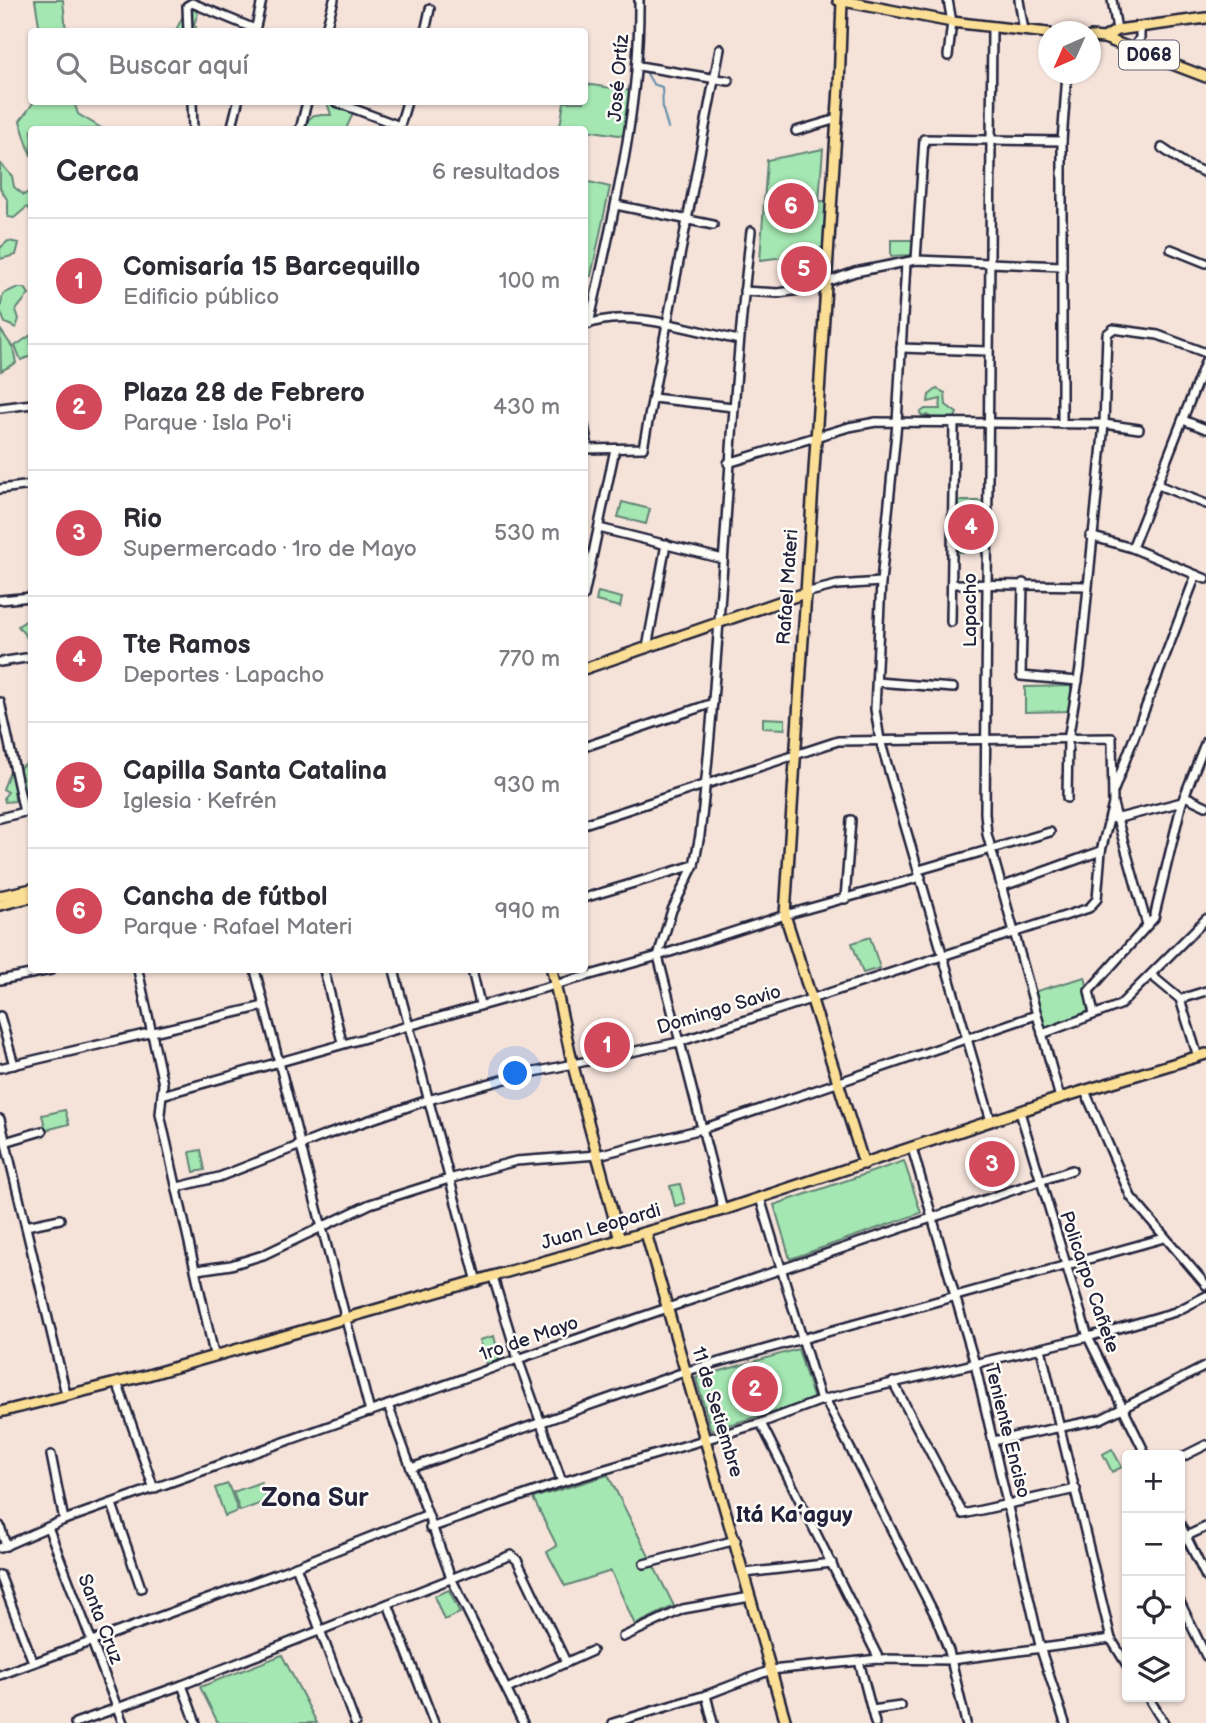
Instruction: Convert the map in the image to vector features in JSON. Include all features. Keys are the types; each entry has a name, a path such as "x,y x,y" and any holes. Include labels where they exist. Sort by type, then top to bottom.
{"main road":[{"path":"840,1 952,22 1038,32"},
{"name":"Rafael Materi","path":"840,1 836,119 785,915 809,998 864,1164"},
{"path":"1104,38 1117,30 1206,18"},
{"name":"D068","path":"1101,38 1206,77"},
{"path":"588,668 719,625 805,593"},
{"path":"0,896 28,890"},
{"path":"0,905 28,898"},
{"path":"553,973 573,1066 620,1240"},
{"name":"Juan Leopardi","path":"0,1412 117,1382 646,1233 1060,1098 1202,1056"},
{"name":"11 de Setiembre","path":"646,1233 707,1437 786,1723"}],"street":[{"path":"255,28 262,0"},
{"path":"326,28 334,0"},
{"name":"José Ortíz","path":"588,321 616,205 639,66 639,0"},
{"path":"948,0 952,22 948,56"},
{"path":"1019,0 1024,31"},
{"path":"1112,0 1117,30"},
{"path":"188,28 187,6 192,3 250,28"},
{"path":"426,28 430,9"},
{"name":"Lapacho","path":"992,28 987,351 985,813 990,847 1060,1098"},
{"path":"1133,49 1140,38 1140,28"},
{"path":"588,449 643,448 720,48"},
{"path":"639,66 729,80"},
{"path":"1062,424 1062,141 1066,84"},
{"path":"192,105 193,126"},
{"path":"232,126 237,105"},
{"path":"301,126 306,105"},
{"path":"343,105 395,126"},
{"path":"401,126 406,105"},
{"path":"796,131 836,119"},
{"path":"916,260 922,142 928,138 1062,141"},
{"path":"1162,148 1187,165 1206,173"},
{"path":"616,205 713,225"},
{"path":"723,1210 658,956 672,910 694,865 706,785 728,463 751,231"},
{"path":"1171,249 1206,262"},
{"path":"744,291 778,293 826,283 855,272 916,260 1062,266"},
{"path":"906,262 897,423 881,582 875,709 880,740 991,1121"},
{"path":"588,325 626,319 739,341"},
{"path":"1067,799 1068,740 1078,681 1090,536 1104,424 1108,331 1158,335 1206,353"},
{"path":"901,348 987,351"},
{"path":"1132,548 1206,360"},
{"path":"653,398 733,407"},
{"path":"0,408 28,404"},
{"path":"1183,421 1206,429"},
{"path":"728,463 865,423 1104,424 1139,429"},
{"path":"951,622 954,423"},
{"path":"588,569 615,449"},
{"path":"1158,485 1206,504"},
{"path":"0,489 28,486"},
{"path":"599,528 723,559"},
{"path":"1090,536 1132,548 1206,579"},
{"path":"647,648 666,544"},
{"path":"1112,800 1196,575"},
{"path":"805,593 838,585 881,582"},
{"path":"1023,583 1021,676 1078,681"},
{"path":"952,584 1086,586"},
{"path":"0,600 28,597"},
{"path":"0,662 28,658"},
{"path":"877,682 953,688"},
{"path":"0,702 28,811 0,818"},
{"path":"588,746 713,703"},
{"path":"588,823 838,741 1112,738 1112,800 1147,925"},
{"path":"1094,1014 1089,991 1157,911 1183,799 1206,741"},
{"path":"1108,820 1183,799 1206,806"},
{"name":"Domingo Savio","path":"178,1188 219,1177 428,1100 520,1075 573,1066 679,1041 1089,908 1097,899 1101,851 1112,800"},
{"path":"845,899 851,820"},
{"path":"162,1095 342,1042 658,956 785,915 845,899 990,847 1050,832"},
{"path":"1001,887 1101,851"},
{"path":"588,897 694,865"},
{"path":"1042,1034 1120,1005 1206,919"},
{"path":"0,980 36,973"},
{"path":"139,973 162,1095 160,1114 214,1354"},
{"path":"256,973 343,1319 370,1412"},
{"path":"325,973 342,1042"},
{"path":"395,973 477,1282"},
{"path":"473,973 480,1004"},
{"path":"1151,975 1181,999 1202,1056"},
{"path":"1181,999 1206,991"},
{"path":"0,1068 264,1006"},
{"path":"197,1270 231,1265 263,1255 370,1204 449,1179 516,1161 598,1155 702,1129 1036,1015"},
{"path":"0,1016 14,1065"},
{"path":"1085,1091 1128,1191 1164,1238 1206,1285"},
{"name":"Policarpo Cañete","path":"1020,1112 1088,1337 1143,1450"},
{"path":"0,1119 66,1394"},
{"path":"5,1142 42,1131"},
{"name":"Teniente Enciso","path":"912,1148 975,1364 1041,1650 1065,1723"},
{"name":"1ro de Mayo","path":"3,1547 64,1520 518,1359 669,1310 1072,1170"},
{"path":"760,1198 823,1400 936,1617 951,1660 966,1723"},
{"path":"26,1226 60,1219"},
{"path":"411,1468 541,1420 687,1371 1164,1238"},
{"path":"493,1277 518,1359 562,1482"},
{"path":"430,1528 562,1482 761,1423 823,1400 1088,1337 1175,1312 1206,1296"},
{"path":"1041,1349 1111,1639 1122,1657"},
{"path":"993,1441 1101,1419 1206,1366"},
{"path":"117,1382 154,1489"},
{"path":"893,1382 960,1511 966,1515 1076,1489"},
{"path":"388,1405 430,1528 451,1578 523,1723"},
{"path":"761,1423 879,1659"},
{"path":"1185,1456 1206,1445"},
{"path":"51,1455 64,1520"},
{"path":"112,1504 141,1588"},
{"path":"0,1675 426,1515"},
{"path":"0,1526 3,1547"},
{"name":"Santa Cruz","path":"48,1527 122,1723"},
{"path":"1185,1537 1206,1527"},
{"path":"644,1564 736,1539"},
{"path":"1185,1541 1206,1577"},
{"path":"75,1723 182,1685 513,1556 566,1661"},
{"path":"745,1573 832,1563"},
{"path":"296,1566 355,1723"},
{"path":"0,1575 33,1662"},
{"path":"623,1637 683,1609 750,1597"},
{"path":"388,1604 434,1723"},
{"path":"1185,1612 1206,1656"},
{"path":"613,1723 706,1695 771,1670 879,1659 951,1660 1111,1639"},
{"path":"507,1689 593,1651"},
{"path":"859,1661 875,1723"},
{"path":"182,1685 196,1723"},
{"path":"706,1695 713,1723"},
{"path":"1151,1702 1164,1723"},
{"path":"872,1710 901,1706"},
{"path":"640,1714 642,1723"}],"green space":[{"path":"35,0 63,0 66,28 40,28"},
{"path":"194,9 198,14 194,24 196,28 177,28 184,14"},
{"path":"588,84 632,91 625,136 588,130 588,126 560,126 564,105 588,105"},
{"path":"32,105 75,105 78,114 98,126 28,126 28,146 20,121"},
{"path":"328,105 352,105 355,109 347,126 307,126 308,120 314,115 331,115"},
{"path":"823,149 819,201 826,201 825,248 817,248 816,253 760,260 767,160"},
{"path":"0,163 12,176 14,187 24,195 28,192 28,208 14,218 8,217 8,201 0,188"},
{"path":"588,182 610,187 591,276 588,276"},
{"path":"891,240 915,240 915,255 891,256"},
{"path":"8,241 19,243 16,255 0,259 0,248"},
{"path":"16,288 25,288 28,292 16,310 19,319 16,328 5,323 0,310 3,294"},
{"path":"0,329 13,348 16,363 1,371"},
{"path":"28,337 28,357 21,360 15,346"},
{"path":"937,389 945,393 946,405 957,413 954,419 932,421 928,415 923,417 920,413 925,409 940,409 941,399 928,402 929,395"},
{"path":"958,501 984,501 984,552 958,552"},
{"path":"622,502 650,509 646,524 618,517"},
{"path":"598,592 622,598 620,607 596,601"},
{"path":"28,619 28,639 18,626"},
{"path":"1071,686 1071,711 1025,712 1025,687"},
{"path":"763,718 785,719 785,729 763,728"},
{"path":"28,763 28,803 24,801 19,778 20,767"},
{"path":"10,771 13,772 15,801 5,802 4,797 8,792 3,789"},
{"path":"870,937 880,968 863,973 852,943"},
{"path":"1085,977 1094,1014 1042,1034 1030,993"},
{"path":"65,1110 69,1124 46,1130 42,1115"},
{"path":"201,1150 205,1170 194,1172 190,1152"},
{"path":"904,1161 921,1213 790,1259 774,1205"},
{"path":"680,1184 685,1203 675,1206 670,1186"},
{"path":"494,1336 500,1360 487,1364 480,1340"},
{"path":"798,1349 814,1400 711,1430 696,1378"},
{"path":"1112,1449 1122,1467 1112,1472 1103,1454"},
{"path":"608,1475 674,1606 635,1625 611,1571 565,1586 547,1552 557,1546 533,1498"},
{"path":"261,1482 267,1501 240,1511 233,1492"},
{"path":"228,1484 238,1511 225,1516 215,1488"},
{"path":"449,1590 460,1613 444,1620 434,1596"},
{"path":"282,1655 317,1723 218,1723 200,1687"}],"waterway":[{"path":"646,72 653,84 662,87 663,110 668,128"}],"place":[{"name":"Cancha de fútbol","path":"791,206"},
{"name":"Capilla Santa Catalina","path":"804,269"},
{"name":"Tte Ramos","path":"971,527"},
{"name":"Comisaría 15 Barcequillo","path":"607,1045"},
{"name":"Rio","path":"992,1164"},
{"name":"Plaza 28 de Febrero","path":"755,1389"}],"district":[{"name":"Zona Sur","path":"315,1498"},
{"name":"Itá Ka´aguy","path":"794,1515"}]}
